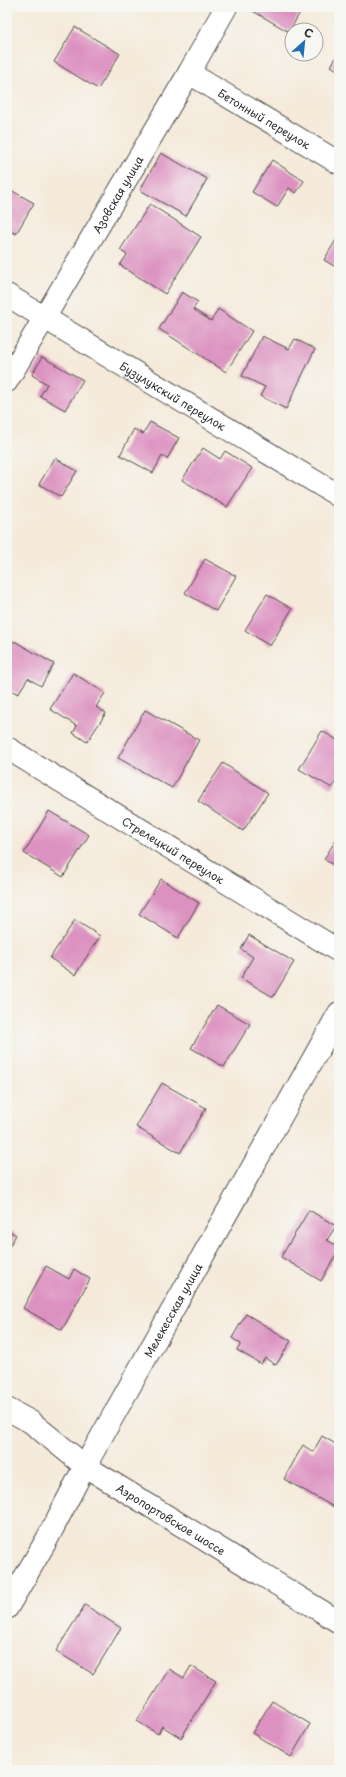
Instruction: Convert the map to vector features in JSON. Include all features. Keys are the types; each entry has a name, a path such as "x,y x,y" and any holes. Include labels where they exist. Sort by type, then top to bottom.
{"street":[{"name":"Азовская улица","path":"7,381 189,73 226,7"},
{"name":"Бетонный переулок","path":"189,73 339,162"},
{"name":"Бузулукский переулок","path":"7,295 339,496"},
{"name":"Стрелецкий переулок","path":"7,748 339,951"},
{"name":"Мелекесская улица","path":"7,1608 46,1541 85,1466 339,1013"},
{"name":"Аэропортовское шоссе","path":"7,1409 31,1422 85,1466 339,1622"}],"building":[{"path":"246,7 303,7 295,22 284,22 284,29"},
{"path":"75,27 120,54 98,89 54,62"},
{"path":"339,52 339,71 331,66"},
{"path":"161,153 207,179 186,216 140,190"},
{"path":"272,160 304,181 296,193 289,188 277,207 252,192"},
{"path":"7,188 34,203 16,234 7,229"},
{"path":"150,204 201,237 165,294 120,265 127,255 120,250"},
{"path":"339,235 339,269 324,260"},
{"path":"182,292 198,302 193,309 211,321 218,309 252,331 226,372 159,329"},
{"path":"262,336 289,349 295,339 315,349 286,409 260,396 265,387 242,376"},
{"path":"42,357 83,380 65,410 40,396 47,384 32,375"},
{"path":"150,422 179,438 167,459 162,456 153,473 120,455 134,429 143,434"},
{"path":"203,448 220,459 225,451 252,468 227,507 182,480"},
{"path":"55,458 77,471 61,497 39,484"},
{"path":"205,559 236,576 216,611 185,593"},
{"path":"267,594 292,609 270,646 245,630"},
{"path":"14,641 54,664 41,686 28,678 18,694 7,688 7,653"},
{"path":"73,673 105,693 96,707 106,713 87,742 73,733 77,726 50,709"},
{"path":"145,710 199,740 172,788 118,758"},
{"path":"322,731 339,741 339,776 332,788 299,769"},
{"path":"223,763 268,793 243,831 198,801"},
{"path":"49,811 89,835 63,877 24,853"},
{"path":"339,835 339,869 324,859"},
{"path":"161,879 199,903 178,938 139,914"},
{"path":"75,920 100,936 75,975 50,958"},
{"path":"249,935 294,962 273,997 241,978 253,957 241,949"},
{"path":"217,1005 250,1024 224,1067 191,1048"},
{"path":"162,1083 206,1108 180,1153 136,1127"},
{"path":"309,1210 336,1226 327,1240 339,1247 339,1249 321,1281 281,1257"},
{"path":"7,1230 16,1235 7,1250"},
{"path":"46,1266 69,1279 74,1269 90,1279 62,1330 23,1308"},
{"path":"246,1314 291,1341 276,1365 265,1358 261,1364 237,1350 241,1344 232,1338"},
{"path":"322,1436 339,1446 339,1510 284,1479 303,1445 313,1452"},
{"path":"85,1605 121,1628 93,1674 56,1651"},
{"path":"191,1666 216,1681 181,1738 162,1726 158,1734 137,1721 169,1669 184,1678"},
{"path":"272,1701 310,1724 291,1757 252,1733"}]}
